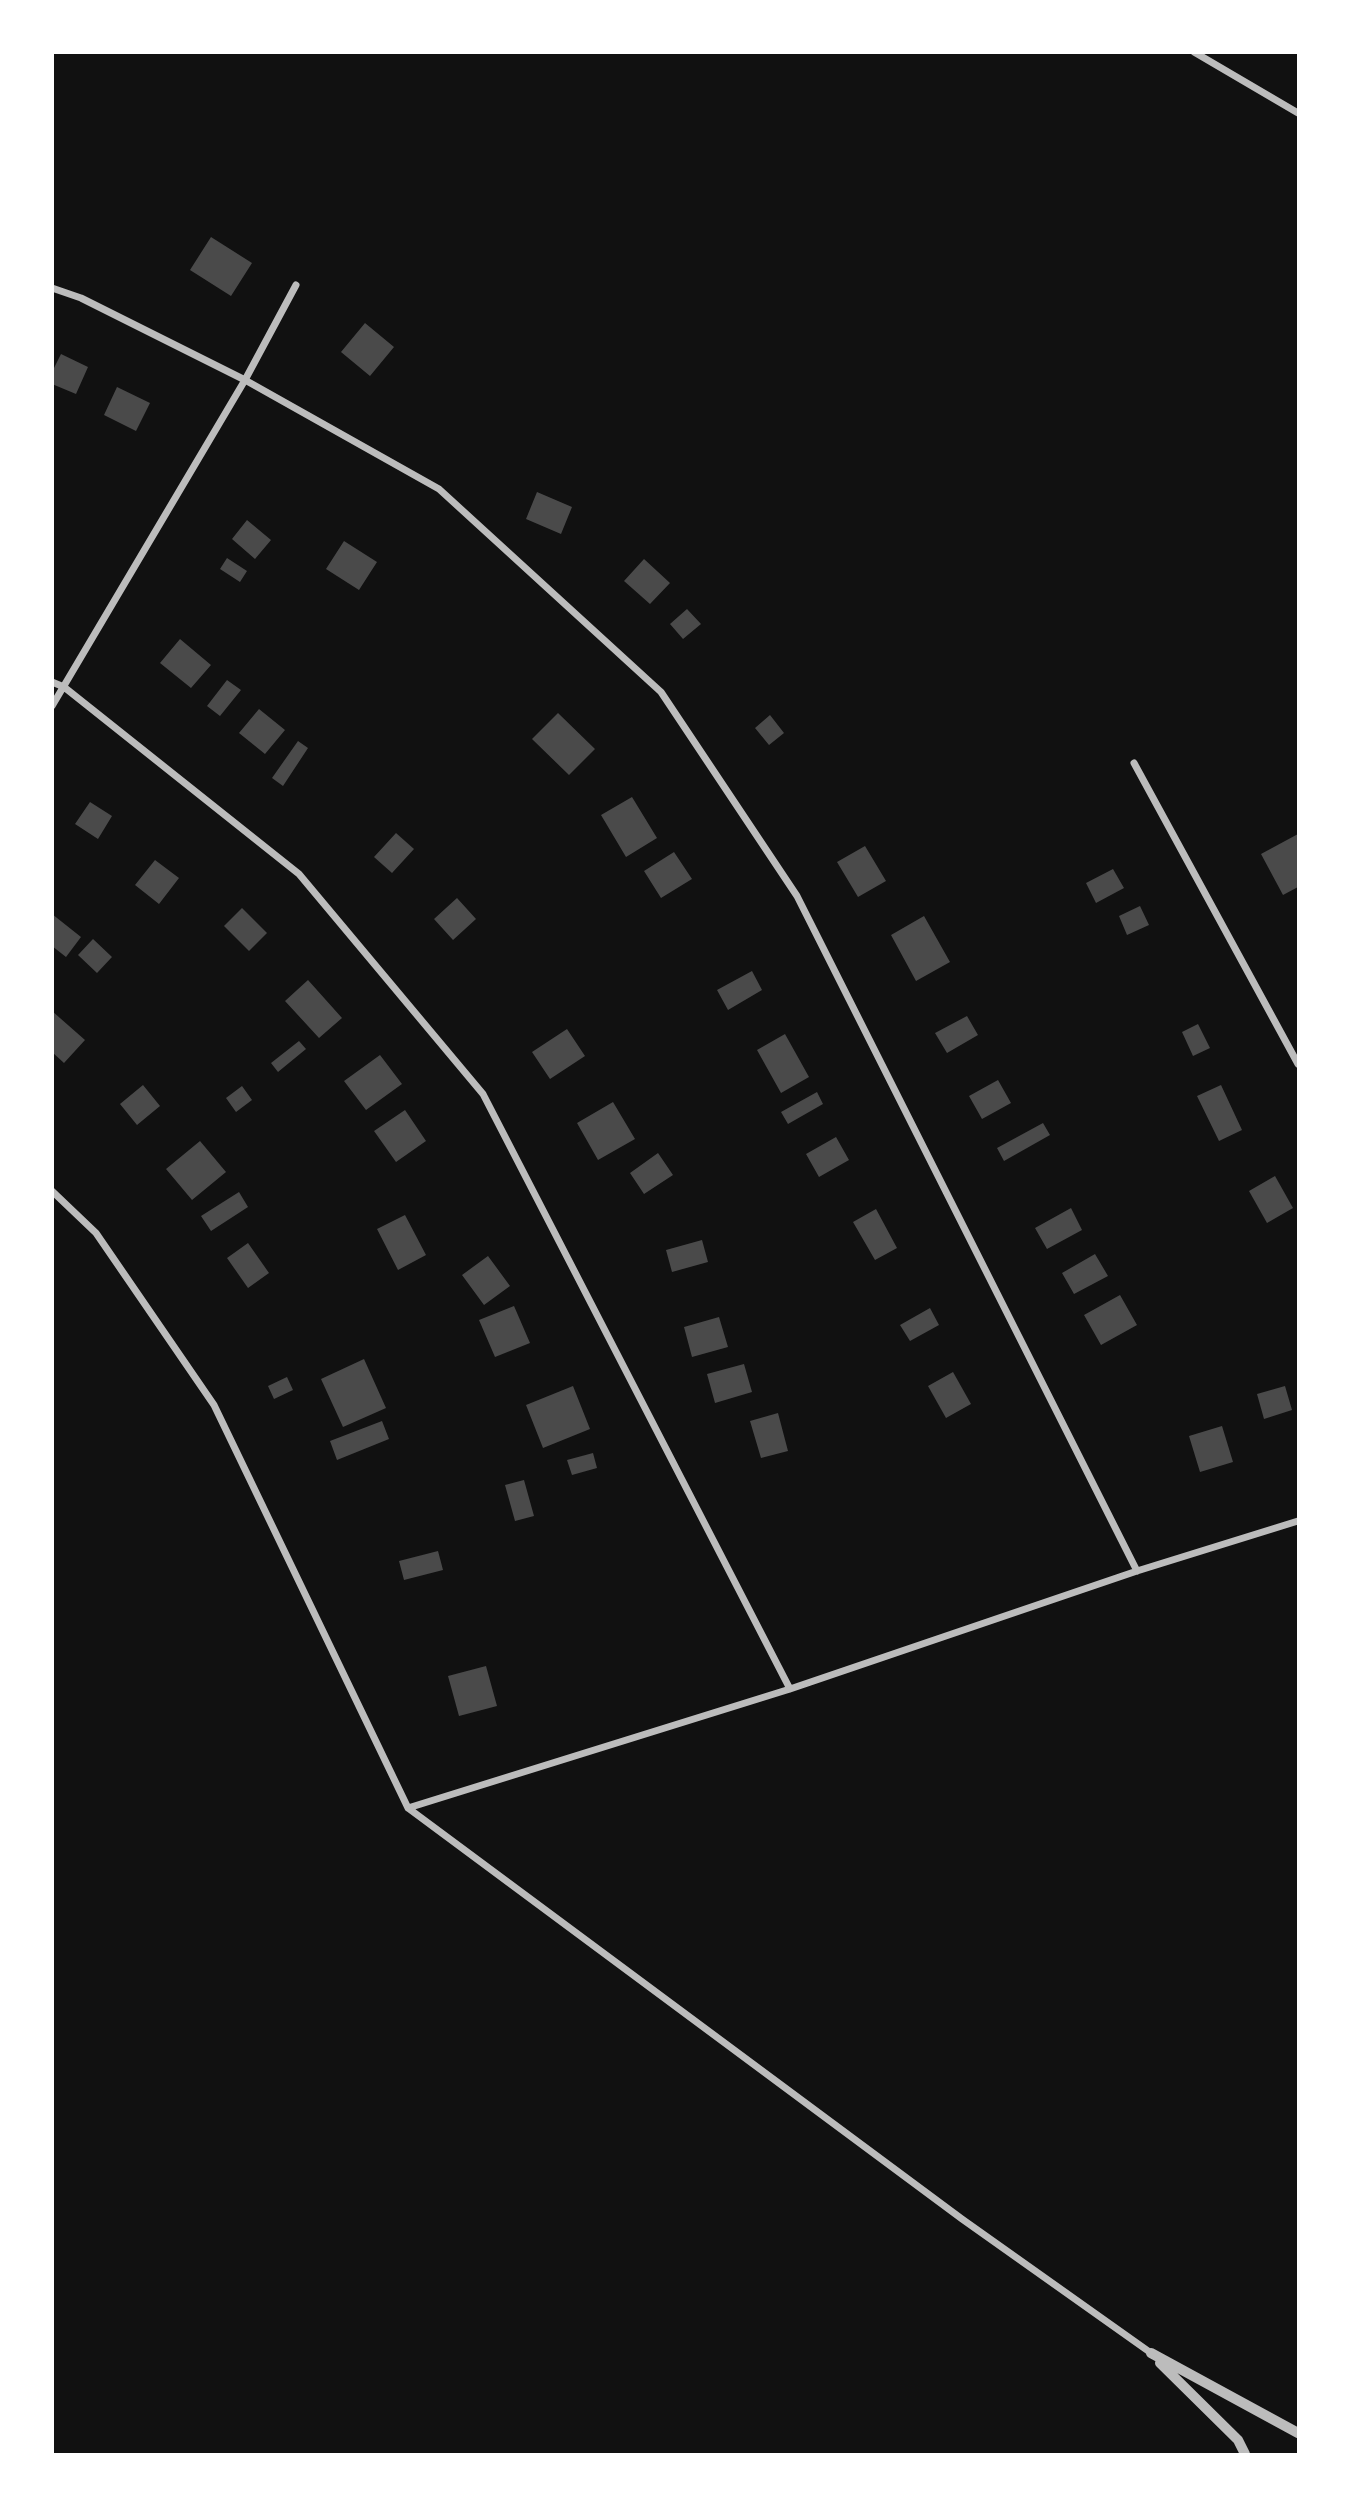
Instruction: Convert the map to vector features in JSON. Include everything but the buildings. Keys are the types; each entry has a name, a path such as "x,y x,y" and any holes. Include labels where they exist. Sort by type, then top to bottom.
{"street":[{"path":"1194,52 1298,113"},
{"path":"52,706 245,380 296,285"},
{"path":"52,288 81,298 245,380 439,489 661,692 797,897 1137,1571"},
{"path":"52,682 64,687 299,874 482,1094 790,1689"},
{"path":"1134,763 1298,1065"},
{"path":"52,1191 96,1233 214,1405 408,1808 962,2219 1151,2353 1298,2433"},
{"path":"408,1808 790,1689 1137,1571 1298,1521"},
{"path":"1151,2353 1238,2440 1245,2455"}]}
